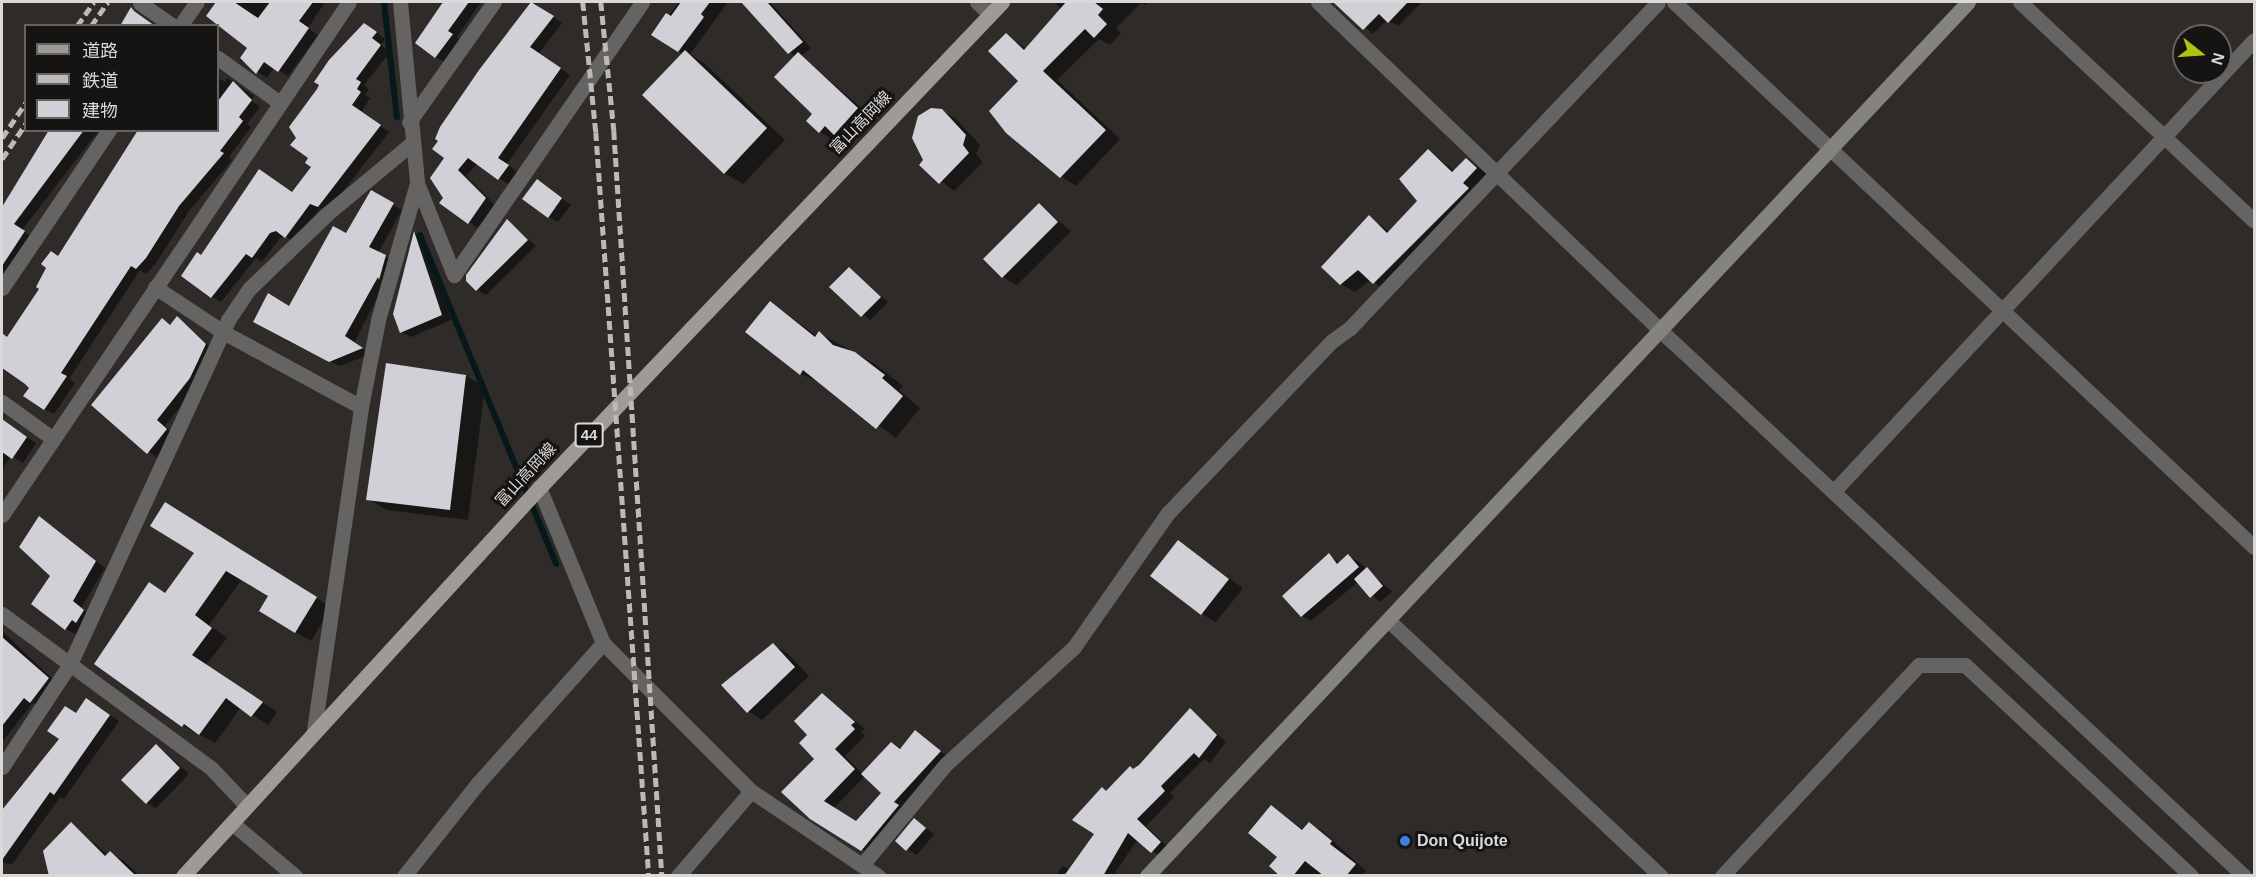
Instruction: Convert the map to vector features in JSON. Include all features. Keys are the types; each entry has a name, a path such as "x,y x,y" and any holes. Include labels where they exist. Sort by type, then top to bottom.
{"main road":[{"name":"富山高岡線","path":"183,876 314,730 539,488 1002,2"}],"street":[{"path":"181,24 196,2"},
{"path":"2,515 349,2"},
{"path":"400,2 409,122 417,183 454,275 642,2"},
{"path":"409,122 494,2"},
{"path":"977,2 990,14"},
{"path":"1318,2 1660,330 2244,876"},
{"path":"862,865 946,764 1074,647 1175,505 1658,2"},
{"path":"1674,2 2254,547"},
{"path":"1147,876 1968,2"},
{"path":"2020,2 2254,221"},
{"path":"140,3 169,24"},
{"path":"1834,491 2254,40"},
{"path":"219,59 280,103"},
{"path":"2,288 108,132"},
{"path":"2,767 70,664 223,332 249,289 328,213 412,143"},
{"path":"314,730 361,407 378,320 417,183"},
{"path":"155,287 223,332 361,407"},
{"path":"2,402 52,438"},
{"path":"539,488 603,643 751,791 878,876"},
{"path":"2,614 211,768 247,806"},
{"path":"1388,620 1661,876"},
{"path":"404,876 478,783 603,643"},
{"path":"1722,876 1919,665 1965,665 2191,876"},
{"path":"678,876 751,791"},
{"path":"232,823 295,876"}],"building":[{"path":"216,2 234,2 258,18 270,2 313,2 299,21 309,28 278,72 264,62 256,74 240,58 247,48 206,16"},
{"path":"443,2 469,2 448,31 453,34 435,58 415,43"},
{"path":"531,2 554,16 530,47 561,68 498,158 509,165 498,180 468,158 458,170 486,198 468,224 439,203 443,198 430,178 444,158 432,149 438,141 435,139 440,127 479,70"},
{"path":"681,2 710,2 701,14 704,17 678,52 651,35 666,13 671,16"},
{"path":"741,2 767,2 803,42 788,54"},
{"path":"1066,2 1094,2 1103,9 1098,15 1107,24 1094,38 1085,29 1043,71 1106,130 1060,178 1006,133 989,111 1018,81 988,51 1006,33 1024,50"},
{"path":"1333,2 1408,2 1388,23 1379,14 1363,30"},
{"path":"131,7 152,24 121,24"},
{"path":"364,23 377,32 372,38 381,45 356,79 361,82 357,89 361,92 352,105 381,125 318,207 310,204 285,238 276,231 270,233 252,258 246,254 211,298 181,276 197,252 201,255 259,169 292,192 311,167 305,163 308,158 290,145 296,138 289,127 317,89 319,85 314,82 329,60"},
{"path":"685,50 767,128 724,174 642,95"},
{"path":"798,52 858,108 834,135 825,126 819,133 806,121 812,114 774,77"},
{"path":"233,81 252,100 239,117 243,121 220,151 224,153 179,206 146,258 136,269 131,266 61,373 67,376 44,410 23,396 29,388 25,384 2,368 2,333 7,337 39,289 36,287 46,268 41,264 51,251 58,256 137,132 219,132 219,100"},
{"path":"931,108 942,109 966,135 963,145 969,153 939,184 919,165 923,160 912,138 918,116"},
{"path":"48,132 83,132 14,224 25,231 2,266 2,207"},
{"path":"1428,149 1452,172 1466,158 1477,168 1463,183 1469,188 1373,284 1358,270 1340,285 1321,267 1369,215 1387,233 1417,201 1399,179"},
{"path":"537,179 562,198 548,218 522,199"},
{"path":"371,190 394,203 369,247 386,255 379,280 378,277 345,336 363,348 329,362 253,322 268,293 289,306 333,226 346,233"},
{"path":"1039,203 1058,222 1002,278 983,259"},
{"path":"507,219 528,240 476,291 466,281 466,275"},
{"path":"414,231 442,315 400,333 393,314"},
{"path":"849,267 881,297 861,317 829,287"},
{"path":"770,301 815,337 819,331 833,345 855,352 885,375 882,378 903,396 876,429 803,370 800,375 745,332"},
{"path":"177,316 206,344 190,378 157,420 167,429 147,454 91,405 162,318 170,325"},
{"path":"386,363 466,375 450,510 366,500"},
{"path":"2,419 27,437 12,459 2,452"},
{"path":"165,502 317,597 295,633 259,611 268,596 226,571 195,615 212,628 192,655 263,702 251,717 226,698 199,735 184,724 182,727 94,664 149,582 165,593 194,553 150,526"},
{"path":"39,516 96,561 73,601 84,610 76,623 72,620 65,630 31,604 50,576 19,547"},
{"path":"1178,540 1229,579 1201,615 1150,576"},
{"path":"1329,553 1337,564 1348,554 1359,567 1301,617 1282,596"},
{"path":"1367,567 1383,586 1370,598 1354,579"},
{"path":"2,637 49,678 30,703 24,698 2,726"},
{"path":"773,643 795,667 747,713 721,685"},
{"path":"822,693 855,722 851,725 855,729 835,749 855,769 824,801 856,821 881,793 861,774 891,742 900,749 915,730 941,751 894,802 899,805 861,851 810,819 781,792 814,759 799,743 807,735 794,721"},
{"path":"86,698 110,715 54,795 50,792 2,860 2,810 59,739 47,731 65,706 76,713"},
{"path":"1190,708 1217,735 1199,758 1194,753 1161,786 1165,791 1137,819 1161,842 1151,853 1128,833 1103,876 1064,876 1094,834 1072,820 1102,787 1106,791 1130,766 1133,769 1139,765"},
{"path":"156,744 180,768 146,804 121,780"},
{"path":"1271,805 1302,830 1309,822 1332,841 1330,844 1356,864 1346,876 1324,876 1305,861 1293,876 1280,876 1269,866 1277,857 1248,833"},
{"path":"914,818 926,828 906,851 895,841"},
{"path":"71,822 105,856 110,851 136,876 49,876 43,851"}],"waterway":[{"path":"384,2 397,117"},
{"path":"420,235 556,564"}],"railway":[{"path":"78,24 94,2"},
{"path":"92,24 108,2"},
{"path":"583,2 596,132 649,876"},
{"path":"601,2 614,131 662,876"},
{"path":"2,138 24,105"},
{"path":"2,159 24,126"}],"place":[{"name":"Don Quijote","path":"1405,841"}]}
